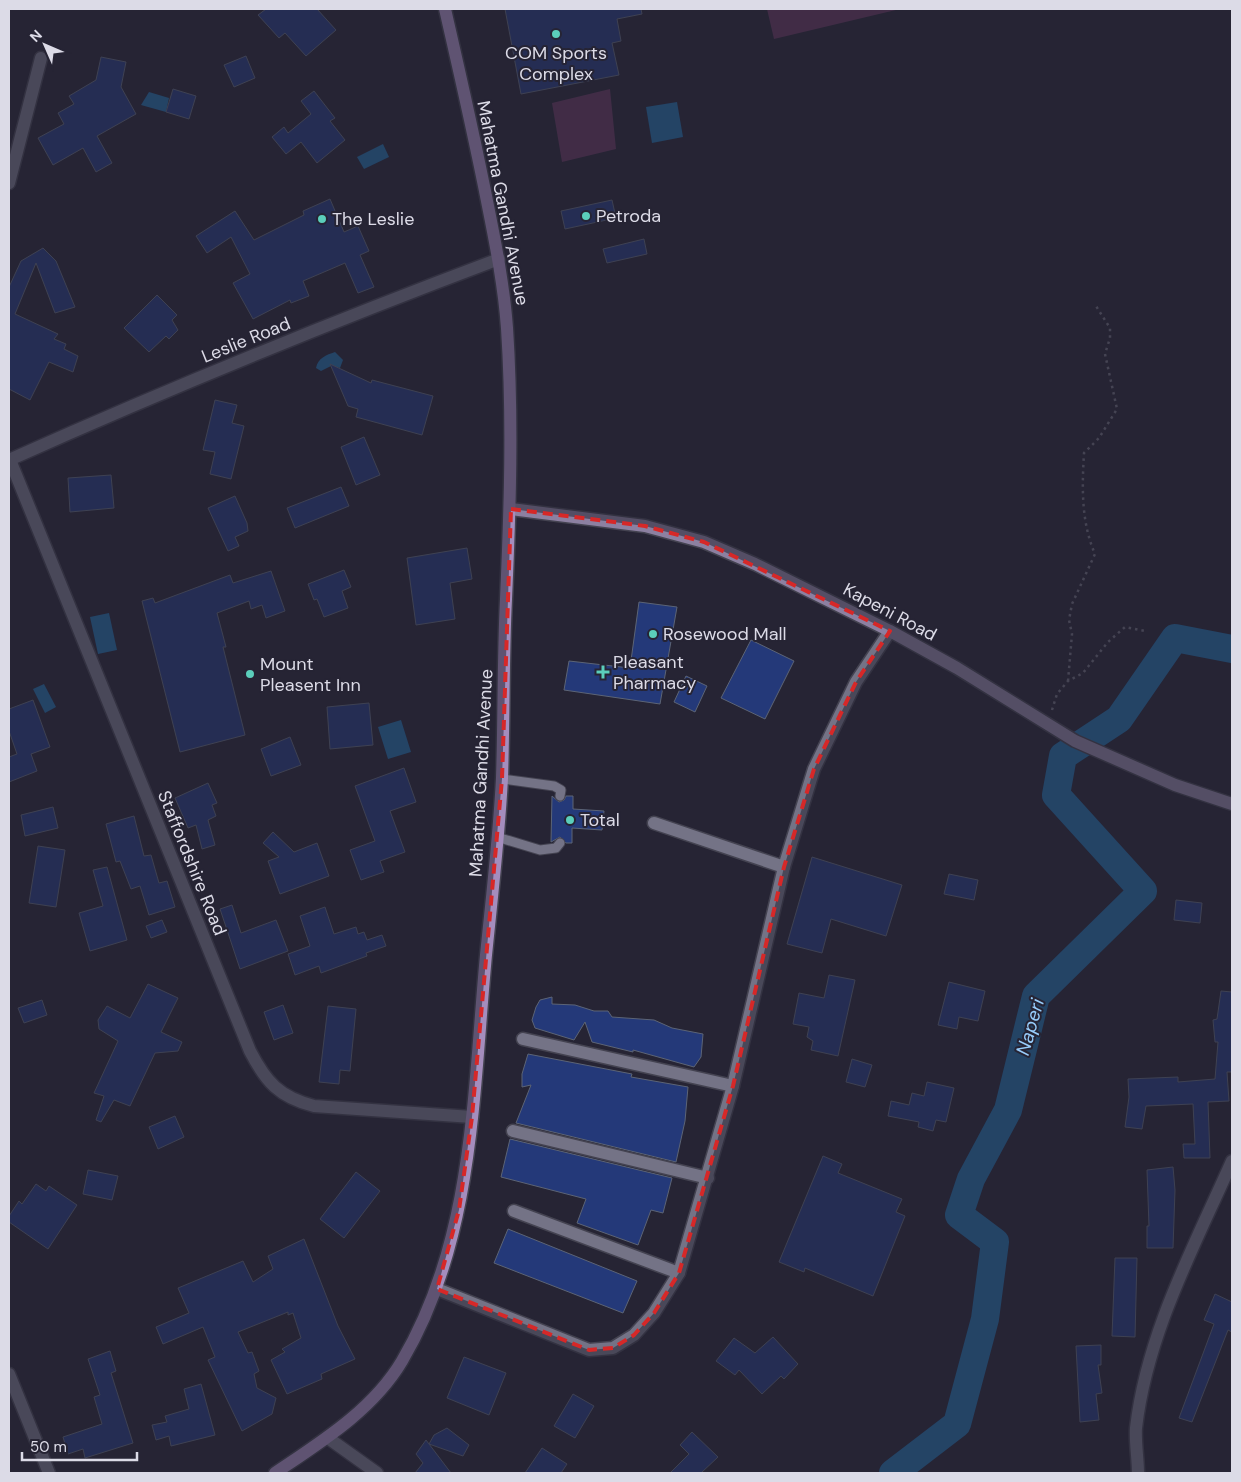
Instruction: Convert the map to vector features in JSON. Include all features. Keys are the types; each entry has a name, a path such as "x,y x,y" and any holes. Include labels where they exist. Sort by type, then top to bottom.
{"main road":[{"name":"Mahatma Gandhi Avenue","path":"275,1473 328,1438 377,1393 399,1366 437,1289 459,1210 472,1117 502,779 506,601 511,509 507,325 499,259 445,9"},
{"name":"Kapeni Road","path":"511,509 645,526 704,542 755,564 890,631 957,668 1076,741 1175,785 1232,804"}],"street":[{"path":"9,183 41,58"},
{"name":"Leslie Road","path":"9,460 229,366 391,300 499,259"},
{"name":"Staffordshire Road","path":"9,460 250,1051 262,1074 294,1101 314,1106 472,1117"},
{"path":"437,1289 589,1350 613,1348 634,1335 649,1318 679,1273 708,1178 733,1086 784,867 814,769 834,723 856,682 890,631"},
{"path":"654,823 784,867"},
{"path":"522,1039 733,1086"},
{"path":"513,1131 708,1178"},
{"path":"1138,1473 1136,1429 1159,1326 1232,1161"},
{"path":"514,1211 679,1273"},
{"path":"10,1382 49,1473"},
{"path":"328,1438 377,1473"}],"lane":[{"path":"502,779 554,786 560,790 560,796"},
{"path":"497,838 540,850 556,848 560,843"}],"path":[{"path":"1068,681 1072,634 1069,620 1072,604 1094,554 1086,526 1083,479 1084,453 1099,438 1117,409 1105,354 1110,338 1110,328 1096,306"},
{"path":"1048,724 1057,694 1068,681 1083,673 1103,648 1125,627 1145,631"}],"highlighted area":[{"path":"511,509 645,526 704,542 890,631 856,682 814,769 784,867 733,1086 679,1273 654,1313 634,1335 613,1348 589,1350 437,1289 459,1210 472,1117 502,779"}],"shaded area":[{"path":"767,9 900,9 774,39"},
{"path":"610,89 616,149 562,162 552,103"}],"water":[{"path":"149,92 169,98 166,112 141,105"},
{"path":"677,102 683,137 652,143 646,107"},
{"path":"383,144 389,157 364,169 357,157"},
{"path":"335,352 343,360 340,368 331,366 321,371 316,368 321,359"},
{"path":"109,613 117,650 98,654 90,617"},
{"path":"44,684 56,707 45,713 33,689"},
{"path":"401,720 411,752 388,759 378,727"}],"building":[{"path":"266,9 317,9 336,30 306,56 285,33 279,38 258,15"},
{"path":"505,9 641,9 642,14 617,19 621,41 612,43 619,75 521,94"},
{"path":"246,56 255,78 234,87 224,65"},
{"path":"101,57 126,62 121,87 136,114 97,136 112,163 96,172 83,148 53,165 38,138 64,124 58,113 74,104 69,96 96,80"},
{"path":"173,89 196,96 189,119 166,112"},
{"path":"314,91 335,118 330,121 345,140 317,163 301,142 286,154 272,137 284,127 288,133 311,114 301,101"},
{"path":"330,199 344,232 358,226 369,251 360,255 374,287 358,293 345,263 303,281 309,296 291,303 290,300 253,319 233,283 250,274 231,237 207,253 196,236 235,211 254,240 304,215 303,211"},
{"path":"612,200 616,218 565,229 561,211"},
{"path":"644,239 647,254 607,263 603,249"},
{"path":"43,248 56,261 75,307 55,313 36,263 15,314 58,334 54,339 66,344 64,349 78,356 73,372 49,362 30,400 9,389 9,287 21,261"},
{"path":"157,295 177,315 172,320 178,330 169,339 166,336 149,352 124,328"},
{"path":"330,364 371,383 372,380 433,396 422,435 356,417 358,409 348,406"},
{"path":"215,400 237,405 232,423 244,426 231,479 210,474 215,452 203,450"},
{"path":"364,437 380,475 356,485 341,447"},
{"path":"111,475 114,508 70,512 68,478"},
{"path":"341,487 349,506 295,528 287,508"},
{"path":"235,496 247,523 248,531 235,537 239,546 228,551 208,508"},
{"path":"467,548 472,579 450,583 455,619 416,625 407,558"},
{"path":"344,570 351,587 342,591 348,608 324,617 317,599 314,600 308,584"},
{"path":"271,571 285,611 266,618 262,605 251,609 249,601 217,613 226,647 223,647 245,735 180,752 142,601 153,598 155,603 230,575 233,583"},
{"name":"Rosewood Mall","path":"639,602 677,607 660,704 564,690 569,661 630,668"},
{"path":"751,640 794,661 765,719 721,698"},
{"path":"686,676 707,686 695,712 674,702"},
{"path":"33,700 50,747 31,754 37,771 9,782 9,757 17,754 9,731 9,709"},
{"path":"369,703 373,745 330,749 327,707"},
{"path":"290,737 301,765 271,776 261,749"},
{"path":"404,768 416,802 390,811 405,852 380,861 384,872 361,880 350,850 375,841 355,786"},
{"path":"208,783 217,803 212,805 216,816 208,820 215,845 202,849 196,825 188,828 175,798"},
{"path":"552,796 559,802 564,800 566,796 573,796 573,809 604,811 602,830 572,828 572,843 566,843 560,837 551,842"},
{"path":"53,807 58,828 25,836 21,815"},
{"path":"134,816 144,856 151,855 159,883 167,881 175,907 149,915 140,886 131,889 120,861 116,862 106,824"},
{"path":"273,832 294,852 317,843 329,876 280,894 268,861 279,857 263,843"},
{"path":"38,846 65,850 56,907 29,903"},
{"path":"812,857 902,885 886,936 831,919 822,953 787,944"},
{"path":"107,867 127,940 90,951 79,913 103,906 93,870"},
{"path":"949,874 978,880 974,900 944,894"},
{"path":"1176,900 1202,903 1200,923 1174,920"},
{"path":"232,905 241,933 276,920 288,951 240,969 220,909"},
{"path":"325,907 334,934 356,927 358,934 364,932 367,940 382,935 386,946 366,953 367,956 321,973 319,966 295,975 288,954 310,946 300,916"},
{"path":"162,920 167,932 151,938 146,926"},
{"path":"829,975 855,980 838,1056 811,1050 813,1041 807,1037 809,1027 793,1024 799,993 824,998"},
{"path":"949,982 985,991 978,1021 959,1017 957,1029 938,1025"},
{"path":"148,984 178,998 161,1032 182,1042 178,1051 155,1053 130,1106 114,1100 101,1122 96,1120 104,1096 94,1093 118,1041 99,1029 98,1020 107,1006 130,1018"},
{"path":"1221,991 1232,992 1232,1072 1227,1072 1229,1101 1208,1102 1210,1158 1184,1158 1183,1144 1195,1144 1193,1104 1146,1106 1142,1129 1125,1127 1129,1097 1128,1079 1178,1077 1178,1082 1215,1079 1218,1042 1215,1042 1213,1020 1217,1019"},
{"path":"552,997 552,1004 575,1005 594,1011 608,1011 612,1017 654,1020 672,1028 703,1034 701,1057 694,1067 633,1050 633,1052 592,1042 585,1022 574,1040 535,1028 532,1020 536,1007 540,1000"},
{"path":"42,1000 47,1015 24,1023 18,1008"},
{"path":"283,1005 293,1033 274,1040 264,1012"},
{"path":"328,1006 356,1009 350,1071 340,1070 339,1084 319,1082"},
{"path":"528,1054 632,1074 631,1077 688,1087 685,1121 676,1162 516,1123 531,1085 522,1087 522,1074"},
{"path":"852,1059 872,1065 865,1087 846,1082"},
{"path":"927,1082 954,1088 946,1122 936,1120 933,1131 918,1127 919,1122 888,1116 891,1101 909,1105 912,1093 924,1096"},
{"path":"175,1116 184,1137 158,1149 149,1127"},
{"path":"510,1139 672,1178 663,1213 651,1210 638,1245 577,1223 586,1199 501,1177"},
{"path":"823,1156 842,1164 838,1173 902,1199 896,1212 905,1216 873,1296 805,1268 804,1272 779,1262"},
{"path":"1173,1167 1175,1190 1173,1248 1147,1248 1147,1226 1149,1226 1147,1170"},
{"path":"88,1170 118,1176 112,1200 83,1194"},
{"path":"356,1172 380,1191 344,1238 320,1219"},
{"path":"36,1184 46,1191 49,1186 77,1205 48,1249 9,1222 9,1216 19,1201 22,1204"},
{"path":"508,1229 637,1281 623,1313 494,1263"},
{"path":"304,1239 338,1326 355,1359 321,1374 322,1379 287,1394 271,1360 285,1352 282,1349 301,1338 293,1313 288,1315 288,1312 238,1332 248,1353 252,1352 259,1371 254,1374 257,1388 276,1398 272,1414 242,1431 208,1360 215,1357 203,1327 163,1344 156,1327 189,1313 178,1288 243,1261 253,1282 273,1269 268,1256"},
{"path":"1115,1258 1137,1258 1135,1337 1112,1336"},
{"path":"1215,1294 1232,1302 1232,1332 1228,1330 1192,1422 1179,1418 1214,1324 1204,1320"},
{"path":"773,1337 798,1364 784,1379 781,1376 762,1394 739,1370 735,1375 716,1361 734,1338 755,1353"},
{"path":"1101,1345 1101,1365 1098,1365 1102,1393 1096,1394 1099,1420 1080,1422 1076,1346"},
{"path":"110,1351 116,1371 111,1373 133,1443 85,1458 83,1449 68,1454 63,1437 102,1424 94,1397 100,1395 88,1359"},
{"path":"464,1357 506,1373 489,1415 447,1398"},
{"path":"201,1384 215,1435 171,1446 169,1436 156,1440 152,1425 167,1422 165,1416 189,1409 184,1389"},
{"path":"573,1394 594,1406 575,1438 554,1426"},
{"path":"447,1428 469,1445 463,1456 429,1444 434,1435"},
{"path":"692,1432 718,1457 701,1473 670,1473 689,1454 680,1445"},
{"path":"426,1440 451,1473 415,1473 423,1463 416,1454"},
{"path":"542,1448 567,1464 561,1473 525,1473"}],"waterway":[{"name":"Naperi","path":"893,1473 957,1424 985,1319 995,1242 959,1215 971,1179 1008,1110 1036,996 1143,891 1056,795 1063,756 1119,719 1175,638 1232,649"}],"place":[{"name":"COM Sports Complex","path":"556,34"},
{"name":"Petroda","path":"586,216"},
{"name":"The Leslie","path":"322,219"},
{"name":"Rosewood Mall","path":"653,634"},
{"name":"Pleasant Pharmacy","path":"603,672"},
{"name":"Mount Pleasent Inn","path":"250,674"},
{"name":"Total","path":"570,820"}]}
